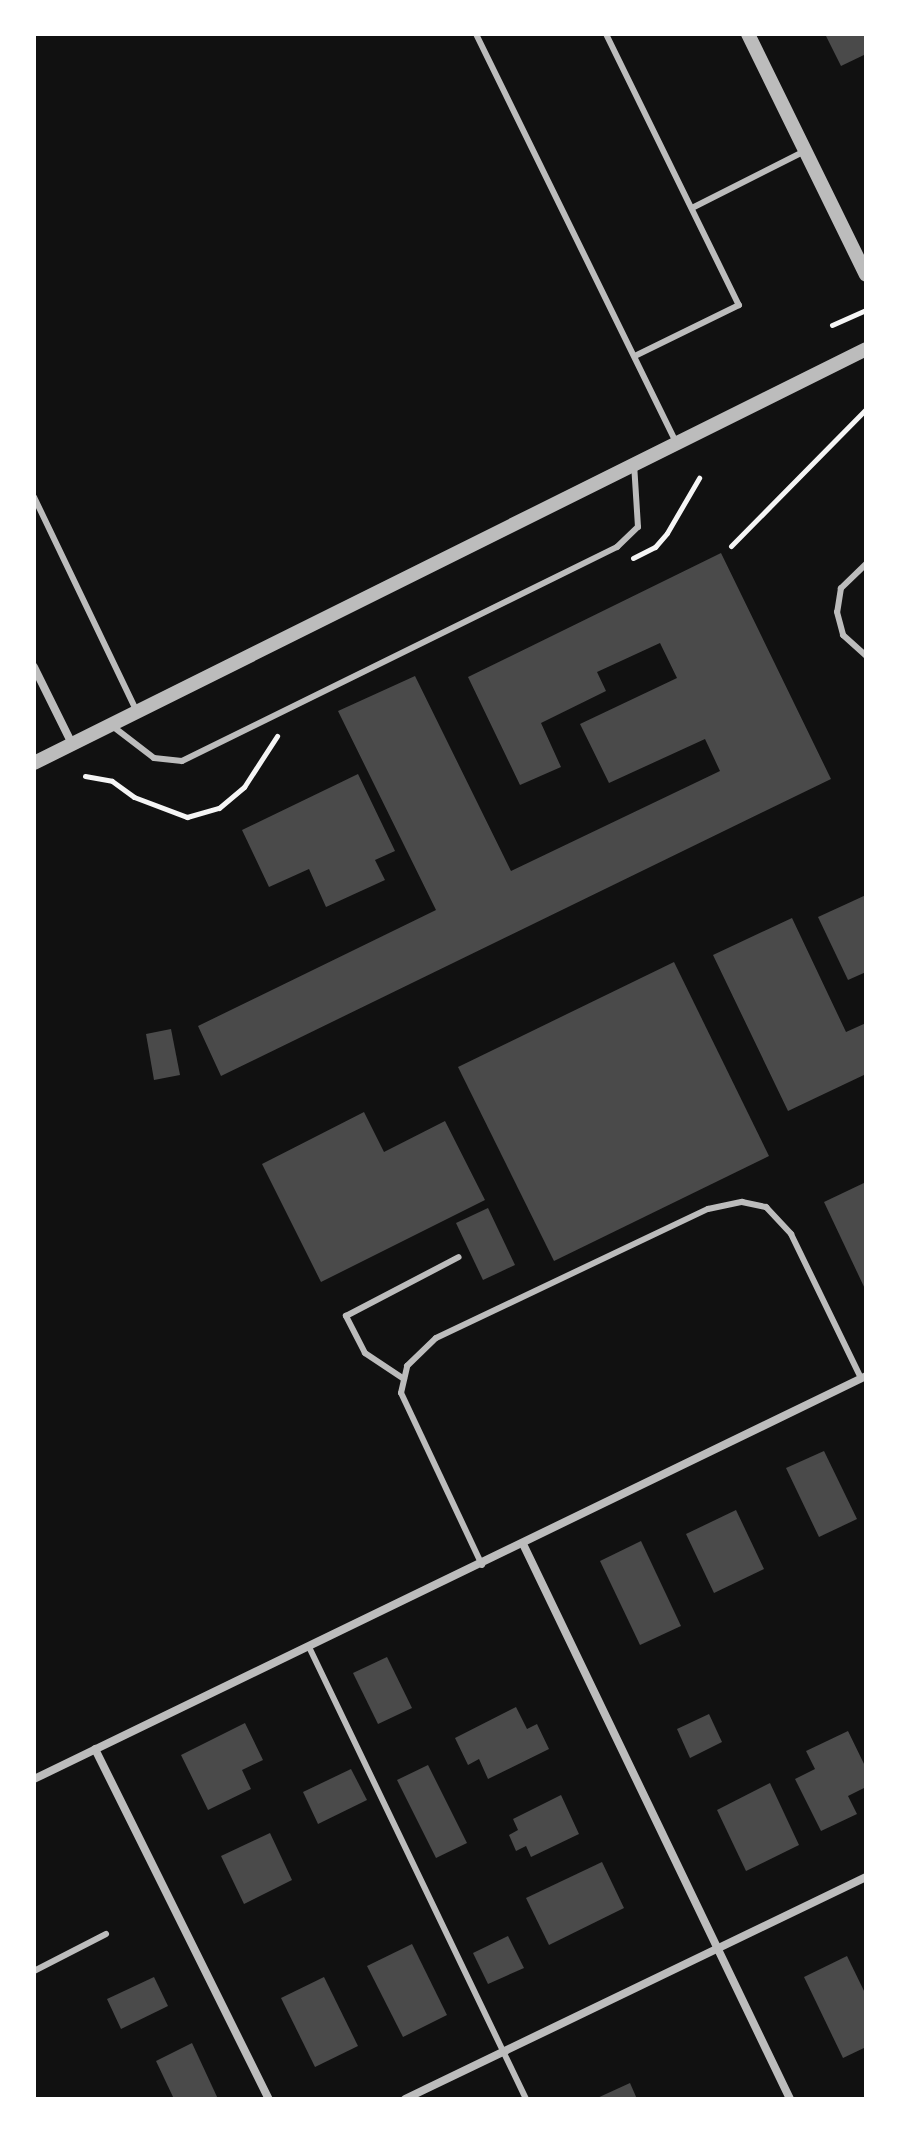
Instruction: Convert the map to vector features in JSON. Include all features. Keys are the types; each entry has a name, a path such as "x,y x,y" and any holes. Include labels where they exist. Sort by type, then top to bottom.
{"street":[{"path":"748,34 866,275"},
{"path":"34,763 866,349"},
{"path":"34,667 72,744"},
{"path":"34,1779 524,1546 864,1377"},
{"path":"524,1546 790,2099"},
{"path":"95,1749 269,2099"},
{"path":"405,2099 866,1877"}],"lane":[{"path":"476,34 676,443"},
{"path":"606,34 739,305 635,356"},
{"path":"692,208 805,151"},
{"path":"111,725 154,758 182,761 617,547 638,527 634,464"},
{"path":"34,497 137,712"},
{"path":"866,564 841,588 837,612 843,635 866,656"},
{"path":"482,1565 401,1393 407,1366 450,1332 708,1209 742,1202 766,1207 791,1234 864,1377"},
{"path":"404,1379 365,1353 346,1316 459,1257"},
{"path":"309,1647 526,2099"},
{"path":"34,1971 106,1934"}],"path":[{"path":"832,325 866,310"},
{"path":"731,546 866,409"}],"building":[{"path":"825,34 866,34 866,54 841,66"},
{"path":"721,553 831,779 221,1076 198,1026 436,910 338,711 415,676 511,871 720,771 705,739 609,783 580,724 677,678 660,643 597,672 606,691 541,723 561,767 520,785 468,677"},
{"path":"358,774 395,851 375,860 385,880 326,907 309,869 269,887 242,830"},
{"path":"866,895 866,972 848,980 818,917"},
{"path":"792,918 846,1032 866,1023 866,1074 788,1111 713,955"},
{"path":"674,962 769,1156 554,1261 458,1067"},
{"path":"171,1029 180,1075 154,1080 146,1034"},
{"path":"364,1112 384,1152 445,1121 485,1200 321,1282 262,1164"},
{"path":"866,1182 866,1291 824,1202"},
{"path":"488,1208 515,1265 483,1280 456,1223"},
{"path":"824,1451 857,1519 819,1537 786,1468"},
{"path":"736,1510 764,1569 714,1593 686,1534"},
{"path":"641,1541 681,1626 640,1645 600,1561"},
{"path":"387,1657 412,1708 378,1724 353,1673"},
{"path":"516,1707 527,1729 537,1724 549,1749 488,1779 479,1759 468,1765 455,1738"},
{"path":"709,1714 722,1742 690,1758 677,1729"},
{"path":"245,1723 263,1760 242,1770 251,1789 208,1810 181,1755"},
{"path":"848,1731 866,1768 866,1787 848,1796 857,1814 821,1831 795,1779 815,1769 806,1751"},
{"path":"428,1765 467,1843 436,1858 397,1780"},
{"path":"351,1769 367,1800 318,1824 303,1792"},
{"path":"770,1783 799,1845 746,1871 717,1810"},
{"path":"561,1795 579,1834 531,1857 526,1846 516,1851 509,1835 518,1830 513,1819"},
{"path":"270,1833 292,1880 244,1904 221,1856"},
{"path":"602,1862 624,1908 549,1945 526,1898"},
{"path":"508,1936 524,1968 488,1984 473,1953"},
{"path":"412,1944 447,2015 403,2037 367,1966"},
{"path":"847,1956 866,1995 866,2047 843,2058 804,1977"},
{"path":"154,1977 168,2006 121,2029 107,1999"},
{"path":"324,1977 358,2046 315,2067 281,1998"},
{"path":"192,2043 218,2099 174,2099 156,2061"},
{"path":"630,2083 637,2099 595,2099"}]}
